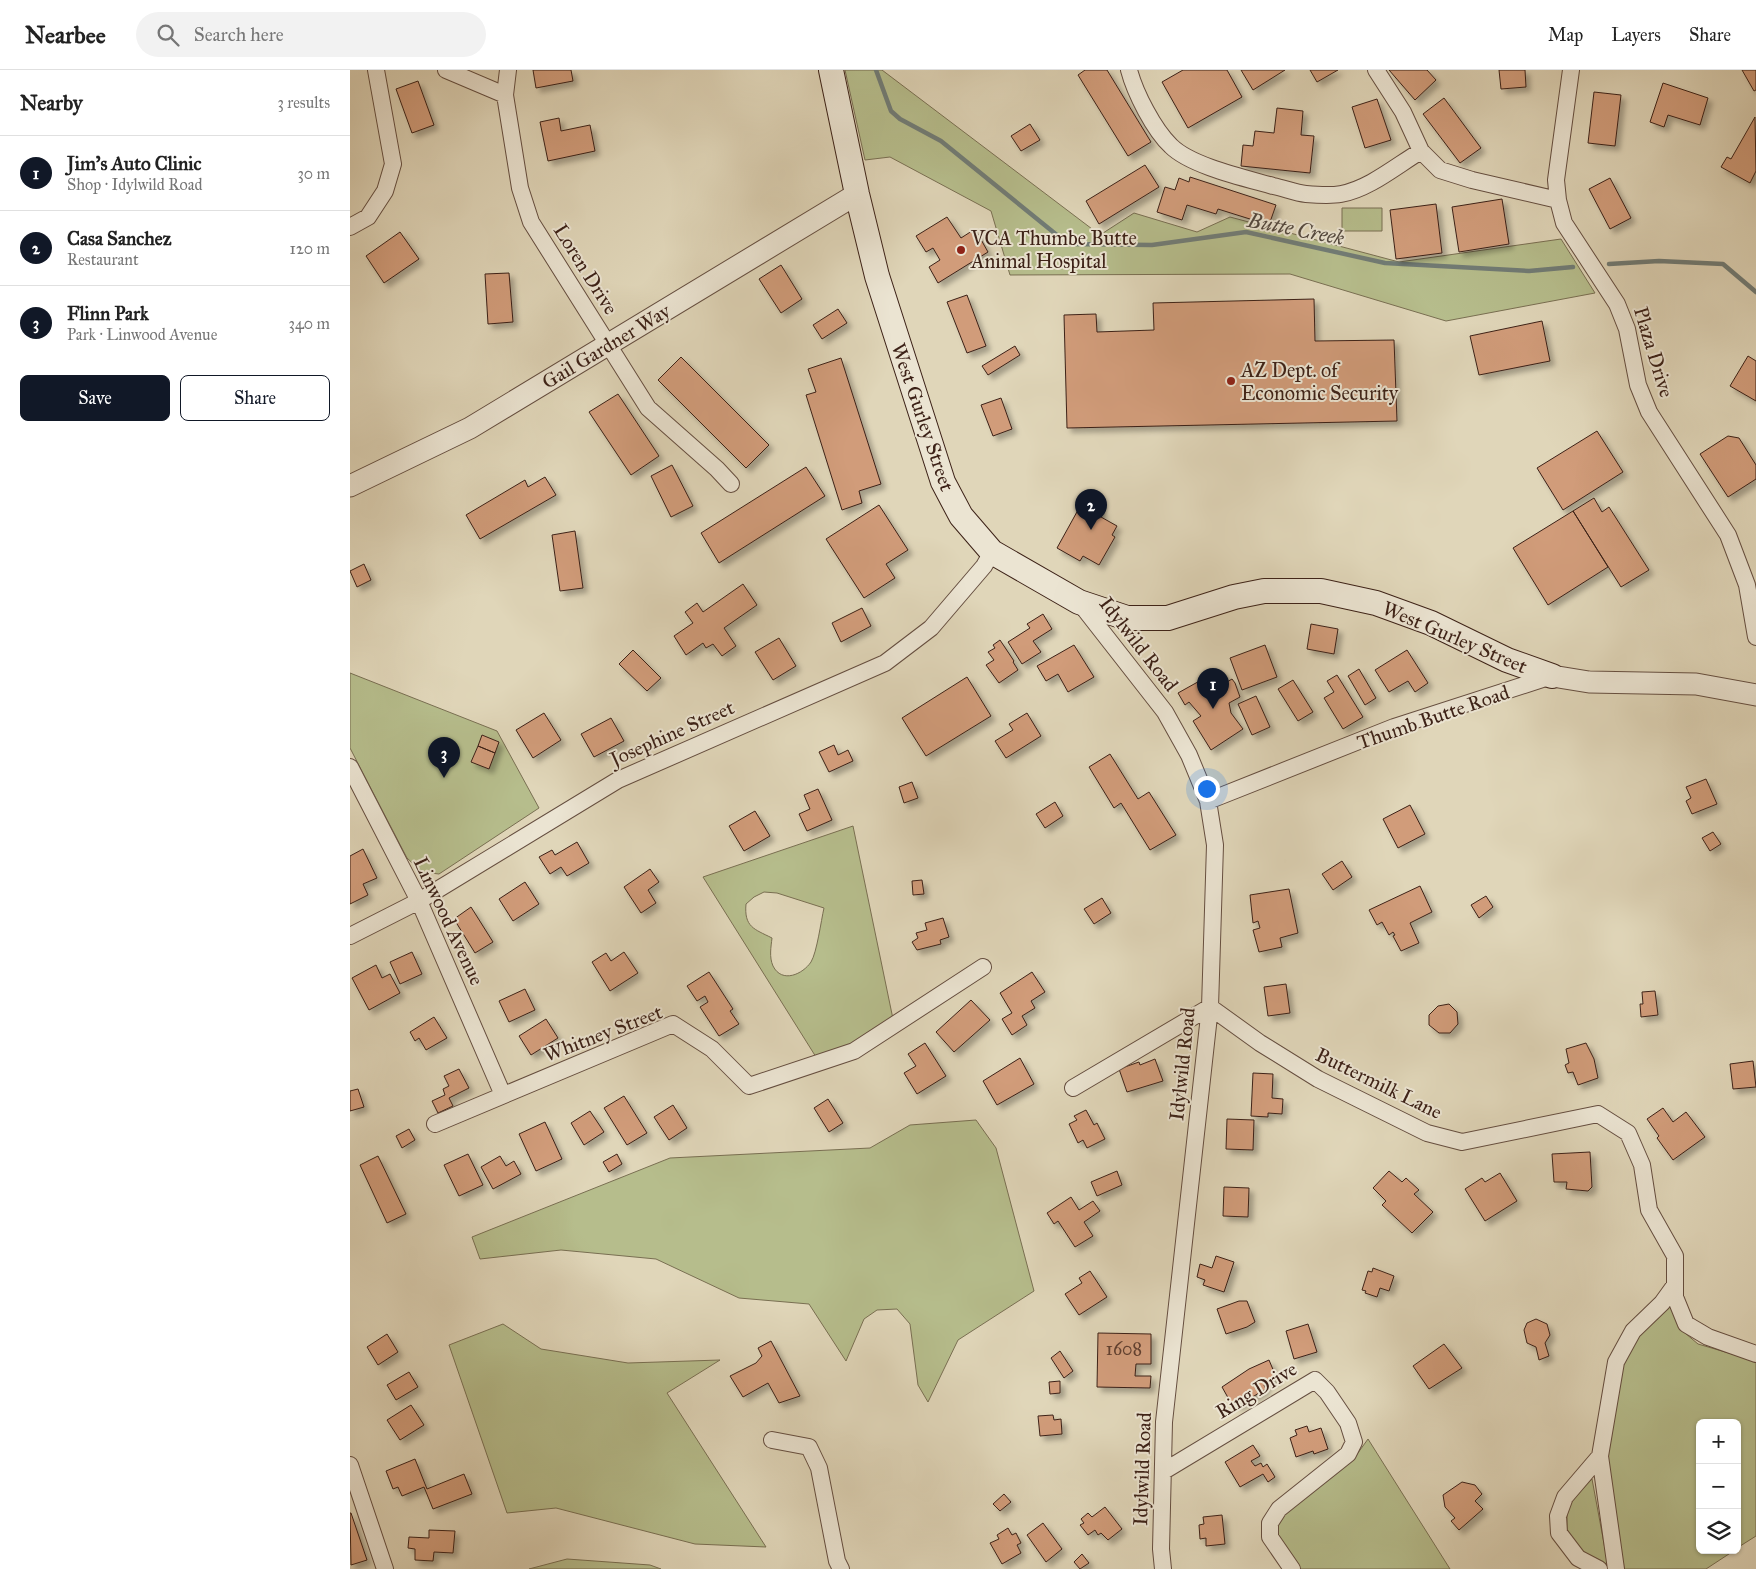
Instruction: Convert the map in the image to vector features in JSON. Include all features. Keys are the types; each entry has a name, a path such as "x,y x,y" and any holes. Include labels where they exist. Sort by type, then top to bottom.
{"main road":[{"name":"West Gurley Street","path":"831,70 857,194 877,276 943,482 961,516 992,552 1079,602 1127,618 1168,618 1234,597 1264,591 1321,591 1376,604 1432,623 1507,660 1552,676"}],"street":[{"path":"350,227 368,217 385,191 393,164 376,70"},
{"path":"446,70 505,95"},
{"name":"Loren Drive","path":"508,70 505,95 520,188 531,222 648,408 731,484"},
{"path":"1129,70 1146,110 1162,136 1172,147 1189,159 1255,181 1304,194 1339,195 1368,183 1420,151"},
{"path":"1376,70 1403,112 1420,151 1440,170 1472,180 1558,200"},
{"name":"Plaza Drive","path":"1571,70 1556,180 1558,200 1564,223 1617,304 1627,329 1638,385 1649,412 1728,535 1747,585 1756,636"},
{"name":"Gail Gardner Way","path":"350,486 470,428 857,194"},
{"name":"Josephine Street","path":"350,936 419,901 618,780 885,662 931,628 984,566 992,552"},
{"name":"Idylwild Road","path":"1079,602 1165,712 1189,755 1208,801 1215,845 1210,1007 1164,1422 1161,1549 1163,1569"},
{"name":"Thumb Butte Road","path":"1208,801 1394,728 1552,676 1589,682 1696,684 1756,695"},
{"name":"Linwood Avenue","path":"350,767 419,901 503,1095"},
{"name":"Whitney Street","path":"435,1124 673,1024 712,1049 748,1086 854,1051 983,967"},
{"path":"1073,1088 1210,1007"},
{"name":"Buttermilk Lane","path":"1210,1007 1260,1043 1318,1079 1427,1133 1462,1142 1598,1114 1628,1133 1642,1165 1649,1210 1675,1256 1676,1297 1686,1324 1708,1337 1756,1354"},
{"path":"1616,1569 1600,1456 1616,1362 1633,1331 1662,1303 1675,1285"},
{"name":"Ring Drive","path":"1164,1470 1314,1380 1327,1392 1348,1423 1354,1442 1348,1454 1278,1509 1270,1523 1270,1537 1292,1569"},
{"path":"772,1440 809,1447 819,1468 837,1561 841,1569"},
{"path":"1599,1569 1578,1558 1559,1533 1558,1516 1565,1497 1600,1456"},
{"path":"350,1465 385,1569"}],"green space":[{"path":"845,70 882,70 1100,235 1134,213 1197,232 1230,217 1399,262 1561,239 1595,293 1446,321 1290,274 1010,275 991,211 890,157 865,160"},
{"path":"1342,208 1382,208 1382,231 1342,231"},
{"path":"350,673 497,731 539,808 439,874 422,872 407,858 350,748"},
{"path":"853,826 893,1019 848,1047 816,1057 703,877","holes":["764,892 777,893 824,908 817,944 811,962 798,973 787,976 782,975 773,966 771,959 772,938 755,929 749,922 746,912 746,904 754,897"]},
{"path":"976,1120 996,1148 1034,1291 958,1340 928,1402 918,1385 910,1324 897,1309 877,1310 864,1319 846,1361 809,1304 739,1298 656,1259 561,1250 480,1259 472,1237 670,1158 870,1148 910,1125"},
{"path":"1670,1304 1685,1333 1698,1344 1756,1361 1756,1536 1741,1545 1741,1419 1696,1419 1696,1554 1729,1554 1706,1569 1624,1569 1605,1468 1621,1367 1633,1340"},
{"path":"503,1324 541,1349 628,1363 720,1360 667,1393 766,1547 695,1544 556,1508 507,1513 449,1345"},
{"path":"1368,1439 1450,1569 1298,1569 1276,1538 1274,1527 1283,1516 1355,1457"},
{"path":"1592,1479 1608,1565 1582,1554 1567,1531 1567,1505"},
{"path":"567,1559 650,1565 661,1569 529,1569"}],"building":[{"path":"533,70 571,70 573,81 536,88"},
{"path":"1085,70 1107,70 1151,142 1128,156 1078,75"},
{"path":"1183,70 1227,70 1242,97 1188,128 1162,82"},
{"path":"1241,70 1285,70 1253,90"},
{"path":"1310,70 1338,70 1317,82"},
{"path":"1389,70 1427,70 1436,80 1415,100"},
{"path":"1499,70 1525,70 1526,87 1501,89"},
{"path":"1742,70 1756,70 1756,90 1754,91"},
{"path":"418,81 434,125 412,133 396,89"},
{"path":"1663,83 1708,98 1700,125 1668,115 1664,127 1650,122"},
{"path":"1594,92 1621,95 1615,146 1588,143"},
{"path":"1444,98 1481,148 1460,163 1423,114"},
{"path":"1377,99 1391,140 1365,148 1352,107"},
{"path":"1277,108 1303,111 1301,135 1314,136 1310,173 1241,166 1243,145 1253,146 1255,131 1274,133"},
{"path":"1755,117 1756,171 1750,183 1721,167 1727,157 1731,159"},
{"path":"559,118 561,131 590,125 595,151 548,161 540,122"},
{"path":"1030,124 1040,140 1021,151 1011,136"},
{"path":"1145,165 1159,187 1099,224 1086,201"},
{"path":"1190,177 1276,205 1269,225 1218,209 1216,214 1187,205 1182,220 1157,212 1165,187 1175,190 1179,178 1189,182"},
{"path":"1610,178 1631,218 1610,229 1589,189"},
{"path":"1502,199 1509,244 1459,252 1452,207"},
{"path":"1436,204 1442,253 1396,259 1390,210"},
{"name":"VCA Thumbe Butte Animal Hospital","path":"947,217 961,238 975,229 988,252 938,283 929,267 940,260 933,248 926,252 916,236"},
{"path":"400,232 419,259 384,283 366,256"},
{"path":"781,265 802,299 781,313 759,279"},
{"path":"509,273 513,322 488,324 485,274"},
{"path":"967,295 986,346 967,353 947,302"},
{"name":"AZ Dept. of Economic Security","path":"1314,299 1315,341 1394,340 1397,421 1067,428 1064,315 1096,314 1097,332 1154,330 1153,303"},
{"path":"838,309 847,323 822,339 813,325"},
{"path":"1542,321 1550,361 1479,375 1470,336"},
{"path":"1015,346 1020,355 988,375 982,366"},
{"path":"1748,356 1756,361 1756,401 1730,386"},
{"path":"681,357 769,445 746,468 658,380"},
{"path":"841,358 881,484 859,491 862,503 842,510 806,395 816,392 808,369"},
{"path":"618,394 659,456 631,475 589,412"},
{"path":"1001,398 1012,429 993,436 981,405"},
{"path":"1597,431 1623,472 1563,510 1537,468"},
{"path":"1728,436 1739,438 1756,465 1756,479 1728,497 1700,454"},
{"path":"672,465 693,506 671,517 651,476"},
{"path":"806,467 825,496 719,563 701,533"},
{"path":"545,477 556,495 480,539 466,515 525,480 528,487"},
{"path":"1594,498 1602,512 1609,507 1649,570 1621,587 1573,511"},
{"path":"1088,503 1104,512 1101,517 1117,526 1112,535 1115,537 1099,565 1083,556 1080,561 1057,548 1078,510 1083,513"},
{"path":"879,505 908,550 886,564 895,578 864,598 826,539"},
{"path":"1573,511 1608,567 1548,605 1513,548"},
{"path":"575,531 583,588 560,591 552,535"},
{"path":"364,564 371,580 357,587 350,571"},
{"path":"743,584 757,605 724,628 736,646 722,656 713,644 706,648 703,643 686,655 674,636 693,623 685,612 697,603 703,612"},
{"path":"862,608 871,626 841,642 832,623"},
{"path":"1043,614 1052,629 1033,641 1041,652 1022,664 1008,642 1030,628 1027,624"},
{"path":"1311,624 1338,629 1334,654 1307,649"},
{"path":"779,638 796,666 773,680 755,652"},
{"path":"1000,640 1018,670 999,683 986,665 994,660 988,652 995,648 993,645"},
{"path":"1074,645 1094,677 1068,692 1058,674 1046,681 1037,666"},
{"path":"1265,645 1277,677 1242,690 1230,658"},
{"path":"633,650 661,678 647,691 619,664"},
{"path":"1407,650 1428,683 1415,692 1408,681 1389,692 1375,670"},
{"path":"1359,669 1376,698 1365,705 1348,676"},
{"path":"1223,673 1227,682 1232,679 1235,683 1240,697 1229,703 1231,713 1243,729 1211,750 1193,721 1201,716 1189,702 1185,705 1178,693 1212,674"},
{"path":"1337,675 1363,717 1343,729 1324,698 1334,692 1327,681"},
{"path":"967,677 991,716 926,756 902,718"},
{"path":"1293,680 1313,712 1298,721 1278,689"},
{"path":"1256,696 1270,727 1252,735 1238,704"},
{"path":"544,713 561,740 533,758 516,730"},
{"path":"1027,713 1041,736 1006,758 995,741 1013,730 1009,724"},
{"path":"611,718 624,741 594,757 581,734"},
{"path":"482,735 499,742 495,753 478,746"},
{"path":"834,745 838,755 848,750 853,761 829,772 819,752"},
{"path":"478,746 495,753 489,769 471,762"},
{"path":"1110,754 1138,799 1149,792 1176,835 1150,850 1121,803 1114,808 1089,767"},
{"path":"1706,779 1717,804 1692,814 1686,801 1691,798 1686,787"},
{"path":"912,782 918,798 904,803 899,787"},
{"path":"818,789 832,820 807,831 799,814 810,809 804,795"},
{"path":"1055,802 1063,816 1045,828 1036,814"},
{"path":"1410,805 1425,834 1398,848 1383,819"},
{"path":"755,811 770,836 744,851 729,826"},
{"path":"1713,832 1721,844 1710,851 1702,838"},
{"path":"577,842 589,863 567,876 561,867 550,874 539,857 552,850 555,855"},
{"path":"363,849 377,878 363,884 368,895 350,904 350,856"},
{"path":"1342,861 1352,877 1333,890 1322,874"},
{"path":"650,869 659,882 648,890 656,903 641,913 624,887"},
{"path":"922,880 924,894 913,895 912,881"},
{"path":"525,882 539,904 513,921 499,899"},
{"path":"1420,886 1432,912 1410,923 1419,943 1401,951 1393,936 1395,935 1393,932 1389,935 1382,922 1377,925 1369,910"},
{"path":"1289,889 1298,933 1280,938 1282,947 1259,952 1253,930 1260,928 1258,921 1253,923 1250,895"},
{"path":"1486,896 1493,907 1479,918 1471,905"},
{"path":"1102,898 1111,913 1094,924 1084,909"},
{"path":"471,907 493,942 475,953 454,919"},
{"path":"943,918 949,937 940,940 941,944 917,950 912,942 918,938 916,933 927,930 925,923"},
{"path":"412,952 422,974 400,984 390,962"},
{"path":"624,952 638,973 610,991 592,962 606,953 611,961"},
{"path":"376,965 382,978 390,974 400,993 369,1010 352,978"},
{"path":"709,972 733,1009 730,1011 739,1024 719,1036 700,1007 708,1002 705,996 697,1001 687,986"},
{"path":"1032,972 1045,992 1031,1001 1035,1008 1022,1016 1027,1025 1012,1035 1002,1019 1012,1013 1000,993"},
{"path":"1286,984 1290,1013 1268,1016 1264,987"},
{"path":"525,989 535,1010 509,1022 499,1001"},
{"path":"1655,991 1658,1015 1641,1017 1640,1004 1643,1004 1642,992"},
{"path":"971,1000 990,1020 954,1052 936,1032"},
{"path":"1449,1004 1457,1012 1458,1024 1450,1033 1439,1033 1429,1025 1429,1015 1438,1006"},
{"path":"434,1017 447,1038 426,1050 419,1038 415,1041 410,1032"},
{"path":"546,1019 558,1038 531,1055 519,1036"},
{"path":"925,1043 946,1076 917,1094 904,1073 916,1066 908,1054"},
{"path":"1586,1043 1594,1059 1598,1078 1578,1085 1573,1072 1568,1073 1565,1065 1569,1063 1566,1049"},
{"path":"1020,1058 1034,1084 997,1105 983,1081"},
{"path":"1155,1059 1163,1081 1127,1092 1119,1069 1139,1062 1140,1065"},
{"path":"1753,1061 1756,1087 1733,1089 1730,1064"},
{"path":"459,1069 469,1088 449,1098 453,1106 438,1113 432,1101 445,1095 443,1089 449,1086 444,1076"},
{"path":"1253,1073 1273,1074 1272,1098 1283,1099 1282,1114 1268,1113 1268,1117 1251,1116"},
{"path":"358,1089 364,1107 350,1111 350,1091"},
{"path":"624,1096 647,1133 627,1145 604,1108"},
{"path":"828,1099 843,1123 829,1132 814,1108"},
{"path":"673,1105 687,1128 669,1140 654,1117"},
{"path":"1663,1108 1673,1122 1686,1112 1705,1137 1673,1160 1657,1138 1659,1136 1647,1119"},
{"path":"1086,1110 1094,1125 1097,1123 1105,1139 1087,1148 1083,1140 1078,1143 1069,1124 1077,1120 1074,1116"},
{"path":"590,1111 604,1132 584,1145 571,1123"},
{"path":"1227,1119 1254,1120 1253,1150 1226,1149"},
{"path":"545,1122 562,1159 536,1171 519,1134"},
{"path":"409,1129 415,1140 402,1148 396,1136"},
{"path":"1590,1152 1592,1187 1588,1191 1566,1189 1567,1182 1554,1182 1552,1154"},
{"path":"468,1154 483,1185 459,1196 444,1165"},
{"path":"617,1154 622,1164 609,1172 603,1162"},
{"path":"378,1156 406,1214 387,1223 360,1165"},
{"path":"500,1156 506,1166 514,1161 521,1174 493,1189 481,1167"},
{"path":"1117,1171 1122,1185 1097,1196 1091,1182"},
{"path":"1389,1171 1402,1182 1406,1178 1419,1190 1414,1194 1433,1212 1412,1233 1382,1205 1386,1201 1373,1188"},
{"path":"1500,1173 1517,1201 1485,1221 1465,1189 1482,1178 1485,1182"},
{"path":"1224,1187 1249,1188 1248,1217 1223,1216"},
{"path":"1071,1197 1079,1210 1093,1201 1100,1211 1084,1222 1093,1236 1075,1247 1058,1221 1054,1224 1047,1213"},
{"path":"1216,1256 1234,1262 1224,1292 1203,1285 1205,1280 1197,1277 1200,1264 1212,1268"},
{"path":"1373,1268 1394,1276 1389,1291 1380,1288 1377,1297 1362,1290 1368,1271 1372,1272"},
{"path":"1090,1271 1107,1297 1079,1315 1065,1294 1082,1283 1079,1278"},
{"path":"1239,1301 1247,1301 1255,1322 1247,1327 1226,1334 1217,1309"},
{"path":"1536,1319 1547,1324 1550,1335 1545,1343 1549,1356 1539,1360 1536,1347 1527,1343 1524,1330 1527,1323"},
{"path":"1308,1324 1317,1352 1294,1359 1286,1331"},
{"path":"1098,1333 1151,1334 1151,1364 1136,1364 1135,1376 1151,1376 1150,1388 1097,1387"},
{"path":"387,1334 398,1352 378,1365 367,1347"},
{"path":"771,1341 800,1396 779,1403 768,1383 743,1397 730,1376 756,1363 762,1356 758,1348"},
{"path":"1444,1344 1462,1368 1429,1389 1413,1366"},
{"path":"1060,1351 1073,1371 1064,1378 1051,1358"},
{"path":"1269,1360 1277,1379 1264,1385 1266,1389 1237,1406 1234,1401 1231,1403 1222,1387 1249,1369"},
{"path":"409,1372 418,1387 396,1400 387,1385"},
{"path":"1060,1381 1060,1393 1050,1394 1049,1382"},
{"path":"411,1405 424,1425 400,1440 387,1420"},
{"path":"1053,1415 1054,1420 1061,1419 1062,1434 1040,1436 1038,1416"},
{"path":"1307,1426 1309,1432 1321,1428 1328,1449 1314,1454 1313,1451 1296,1457 1290,1438 1297,1435 1295,1430"},
{"path":"1253,1445 1260,1456 1251,1461 1255,1466 1261,1463 1263,1467 1267,1464 1275,1477 1268,1482 1263,1474 1240,1487 1225,1462"},
{"path":"415,1459 427,1489 464,1474 472,1494 433,1509 424,1487 402,1496 398,1487 393,1489 386,1471"},
{"path":"1462,1482 1475,1485 1482,1494 1475,1501 1483,1509 1459,1530 1451,1521 1455,1518 1445,1507 1443,1495"},
{"path":"1004,1494 1011,1502 1000,1511 993,1504"},
{"path":"1105,1507 1122,1529 1108,1540 1101,1533 1098,1535 1095,1530 1088,1535 1080,1525 1084,1523 1081,1519 1088,1513 1092,1517"},
{"path":"350,1513 367,1560 351,1565"},
{"path":"1222,1515 1225,1544 1206,1546 1206,1538 1200,1539 1199,1525 1204,1524 1203,1517"},
{"path":"1043,1523 1062,1549 1046,1562 1027,1535"},
{"path":"1008,1528 1012,1535 1016,1533 1021,1543 1017,1545 1021,1553 1002,1564 990,1543 999,1539 997,1535"},
{"path":"429,1530 455,1531 453,1553 434,1552 433,1561 415,1560 415,1549 408,1548 409,1537 429,1538"},
{"path":"1082,1554 1089,1563 1080,1569 1074,1562"}],"waterway":[{"name":"Butte Creek","path":"876,70 891,111 900,119 941,141 1068,244 1152,245 1246,232 1385,263 1529,271 1573,267"},
{"name":"Butte Creek","path":"1609,264 1659,261 1723,264 1756,292"}],"place":[{"name":"VCA Thumbe Butte Animal Hospital","path":"961,250"},
{"name":"AZ Dept. of Economic Security","path":"1231,381"},
{"name":"Casa Sanchez","path":"1091,530"},
{"name":"Jim's Auto Clinic","path":"1213,709"},
{"name":"Flinn Park","path":"444,778"}]}
